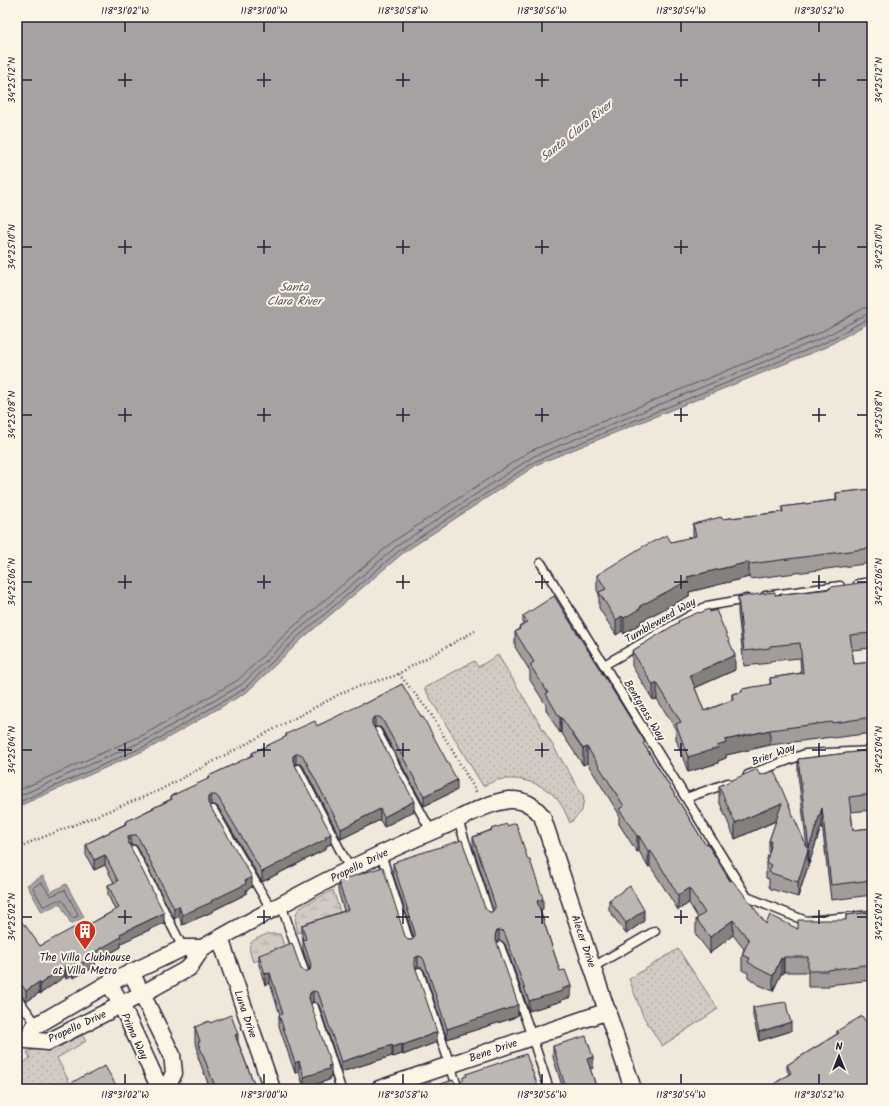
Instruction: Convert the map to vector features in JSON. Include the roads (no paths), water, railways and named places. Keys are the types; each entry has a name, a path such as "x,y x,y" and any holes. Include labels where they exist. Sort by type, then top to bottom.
{"street":[{"name":"Propello Drive","path":"21,1043 48,1042 142,994 189,968 202,948 276,907 350,869 485,807 509,800 523,801"},
{"name":"Alecer Drive","path":"523,801 535,807 542,816 633,1089"},
{"name":"Luna Drive","path":"220,938 272,1089"},
{"name":"Propello Drive","path":"21,1043 34,1027 109,983 183,948 202,948"},
{"path":"131,972 172,1055 174,1073 166,1089"},
{"name":"Prima Way","path":"109,983 121,1004 160,1089"},
{"name":"Bene Drive","path":"379,1089 608,1011"}],"lane":[{"name":"Bentgrass Way","path":"541,563 747,897 806,922 872,915"},
{"name":"Tumbleweed Way","path":"604,665 707,606 796,591 872,582"},
{"path":"378,732 431,831"},
{"name":"Brier Way","path":"686,798 805,754 872,751"},
{"path":"298,769 350,869"},
{"path":"213,810 276,907 306,977"},
{"path":"458,820 490,917"},
{"path":"133,850 183,948"},
{"path":"382,854 410,945"},
{"path":"593,967 655,930"},
{"path":"500,946 532,1037 548,1089"},
{"path":"419,972 458,1089"},
{"path":"17,998 37,1025"},
{"path":"314,1006 341,1089"}],"water":[{"name":"Santa Clara River","path":"17,17 872,17 872,321 826,347 538,464 403,553 302,639 247,692 152,747 17,807"},
{"path":"43,876 51,892 66,884 84,917 71,924 60,903 42,912 27,885"}],"place":[{"name":"The Villa Clubhouse at Villa Metro","path":"85,950"}]}
